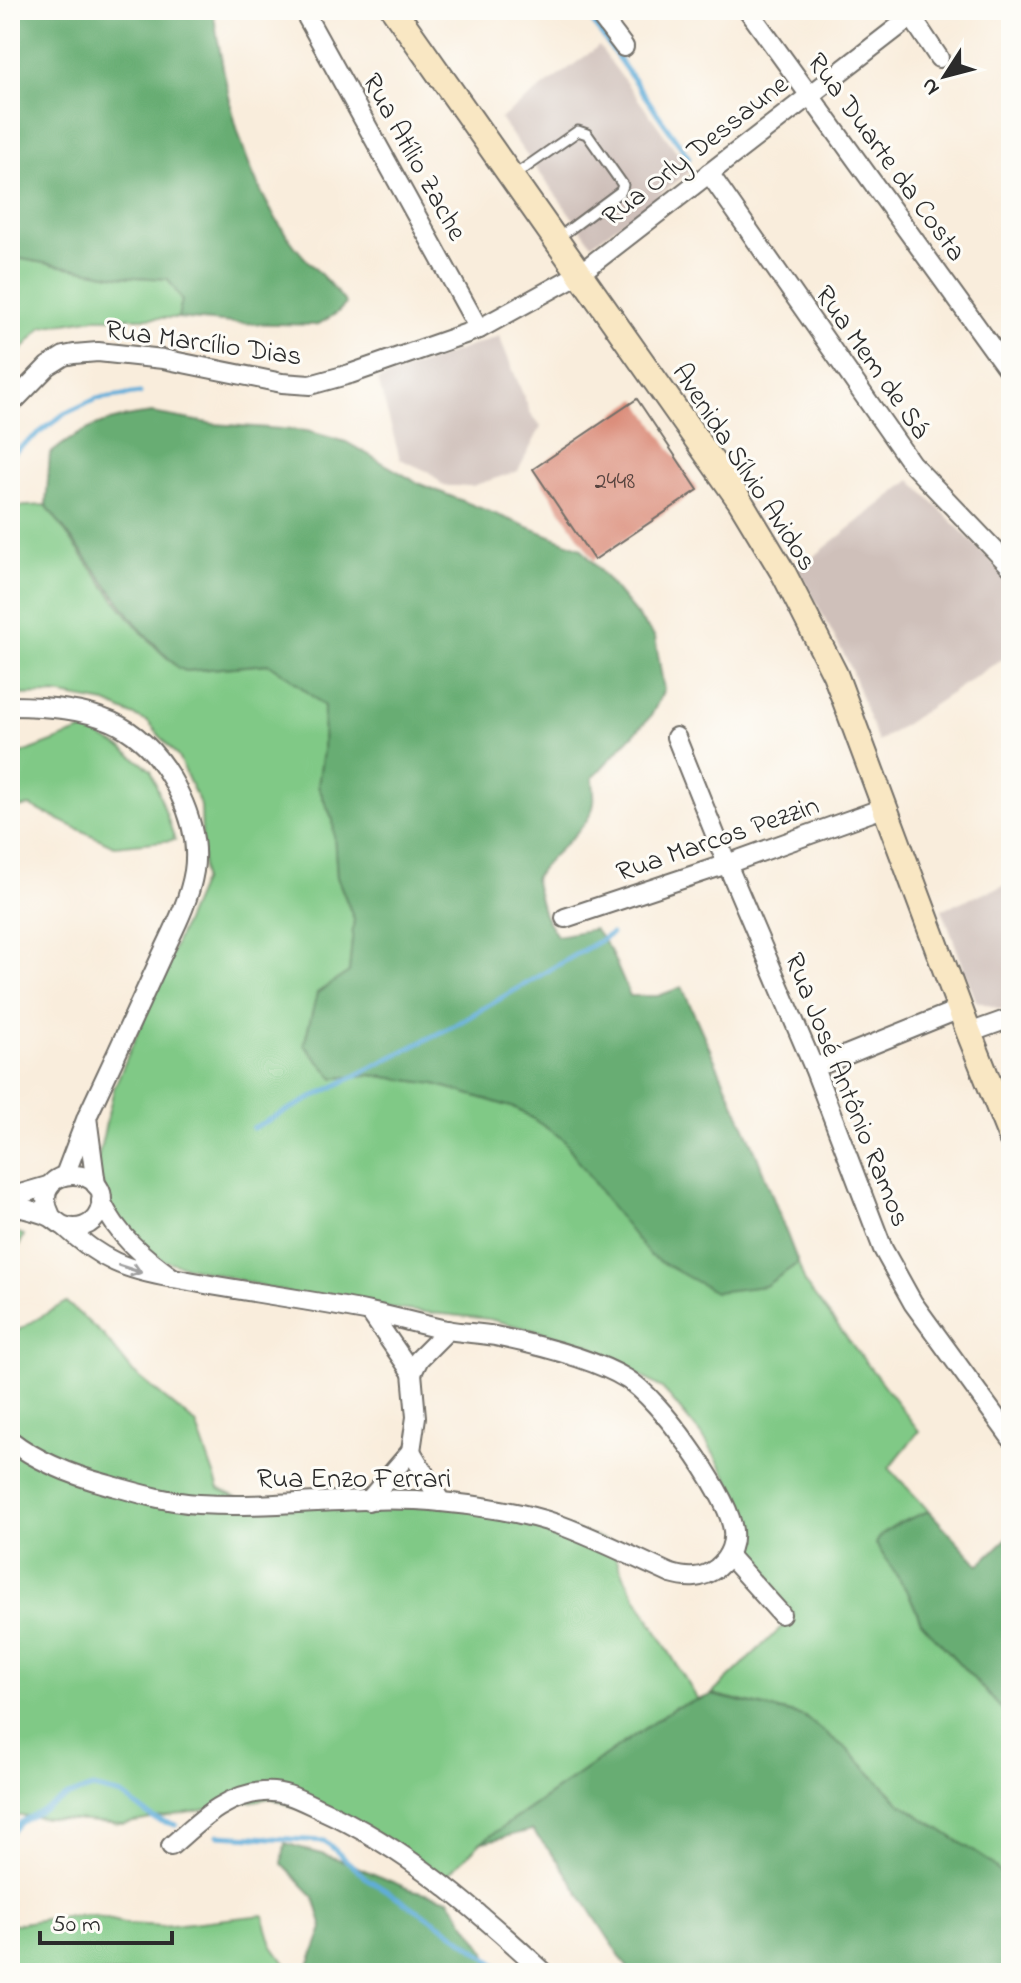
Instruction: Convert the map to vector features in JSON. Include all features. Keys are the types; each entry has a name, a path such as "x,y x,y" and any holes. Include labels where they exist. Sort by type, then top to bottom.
{"main road":[{"name":"Avenida Sílvio Avidos","path":"394,10 740,501 784,574 835,674 1011,1138"}],"street":[{"name":"Rua Atílio Zache","path":"303,10 479,329"},
{"path":"596,10 624,47"},
{"name":"Rua Duarte da Costa","path":"748,10 1011,374"},
{"path":"913,12 939,58"},
{"name":"Rua Orly Dessaune","path":"579,274 913,12"},
{"name":"Rua Mem de Sá","path":"709,173 911,463 1011,567"},
{"name":"Rua Marcílio Dias","path":"10,405 48,366 64,356 98,352 163,359 282,383 310,385 479,329 579,274"},
{"path":"10,706 48,706 92,714 137,735 173,779 194,830 196,852 188,897 46,1201 58,1222 105,1259 141,1273 495,1336 603,1367 629,1380 666,1414 724,1502 733,1526 733,1541 728,1555 781,1614"},
{"name":"Rua José Antônio Ramos","path":"676,737 814,1068 869,1214 898,1278 1011,1438"},
{"name":"Rua Marcos Pezzin","path":"565,918 886,807"},
{"path":"814,1068 960,1009"},
{"path":"969,1033 1011,1018"},
{"path":"10,1205 58,1222 82,1227 90,1223 100,1209 87,1117"},
{"path":"10,1197 82,1175 99,1193 119,1232 140,1254 173,1278"},
{"path":"368,1501 411,1451 416,1417 412,1373 370,1312"},
{"path":"412,1373 419,1359 448,1330"},
{"name":"Rua Enzo Ferrari","path":"10,1440 23,1450 85,1479 170,1500 196,1504 281,1505 441,1502 521,1514 558,1525 680,1577 706,1575 728,1555"},
{"path":"411,1451 441,1502"},
{"path":"171,1846 229,1800 263,1792 288,1794 359,1827 455,1893 545,1973"}],"lane":[{"path":"511,177 578,131 587,134 623,185 621,191 556,240"}],"shaded area":[{"path":"599,46 691,171 592,244 500,119"},
{"path":"499,336 531,414 541,427 518,471 472,486 444,486 429,472 400,459 378,380"},
{"path":"911,480 1011,581 1011,653 878,742 849,664 798,569"},
{"path":"1011,883 1011,1009 1006,1011 976,1001 942,909"}],"green space":[{"path":"10,10 213,10 230,103 238,133 261,191 294,245 346,304 317,325 178,318 182,300 168,279 118,276 10,257"},
{"path":"10,257 118,276 168,279 182,300 178,318 95,318 42,327 10,363"},
{"path":"152,413 214,424 307,431 346,442 420,484 581,548 655,637 664,690 651,716 593,777 591,813 534,879 544,915 557,936 594,929 610,950 630,996 658,996 682,987 752,1143 798,1263 765,1286 715,1292 650,1256 563,1139 518,1109 435,1084 371,1075 334,1078 304,1045 317,993 349,972 354,919 337,877 333,820 318,786 324,706 269,664 186,671 178,668 142,631 46,505 50,454 74,436 98,425"},
{"path":"46,505 132,621 170,661 186,671 269,664 324,706 318,786 333,820 337,877 354,919 349,972 317,993 334,1078 371,1075 435,1084 518,1109 563,1139 612,1208 765,1286 798,1263 806,1285 919,1431 889,1468 929,1511 892,1527 876,1544 910,1596 921,1622 1011,1719 1011,1885 990,1862 900,1803 848,1750 803,1716 712,1694 794,1615 745,1550 742,1502 706,1441 663,1389 587,1344 489,1319 320,1301 162,1260 116,1220 96,1167 114,1088 203,879 201,806 178,757 148,722 106,703 56,694 10,695 10,507"},
{"path":"86,729 122,748 151,770 175,840 114,846 30,806 10,809 10,758"},
{"path":"10,1230 24,1235 10,1266"},
{"path":"66,1302 104,1336 133,1372 196,1424 219,1489 260,1508 477,1498 609,1541 626,1580 698,1700 674,1708 480,1843 440,1882 342,1825 271,1798 123,1824 10,1815 10,1335"},
{"path":"929,1511 979,1565 1011,1534 1011,1719 921,1622 910,1596 876,1544 892,1527"},
{"path":"712,1695 803,1716 848,1750 900,1803 990,1862 1011,1885 1011,1973 631,1973 559,1862 532,1830 480,1843 674,1708"},
{"path":"285,1843 341,1860 409,1889 449,1899 486,1952 491,1973 306,1973 323,1928 314,1897 282,1864"},
{"path":"91,1915 128,1924 163,1926 263,1915 272,1945 292,1973 10,1973 10,1925"}],"building":[{"path":"637,399 698,490 594,560 533,469"}],"waterway":[{"path":"584,10 689,158"},
{"path":"10,455 64,414 96,399 140,393"},
{"path":"253,1128 455,1025 611,934"},
{"path":"10,1834 21,1822 68,1796 93,1788 122,1795 154,1819 176,1825"},
{"path":"218,1835 325,1841 366,1878 446,1928 507,1973"}]}
